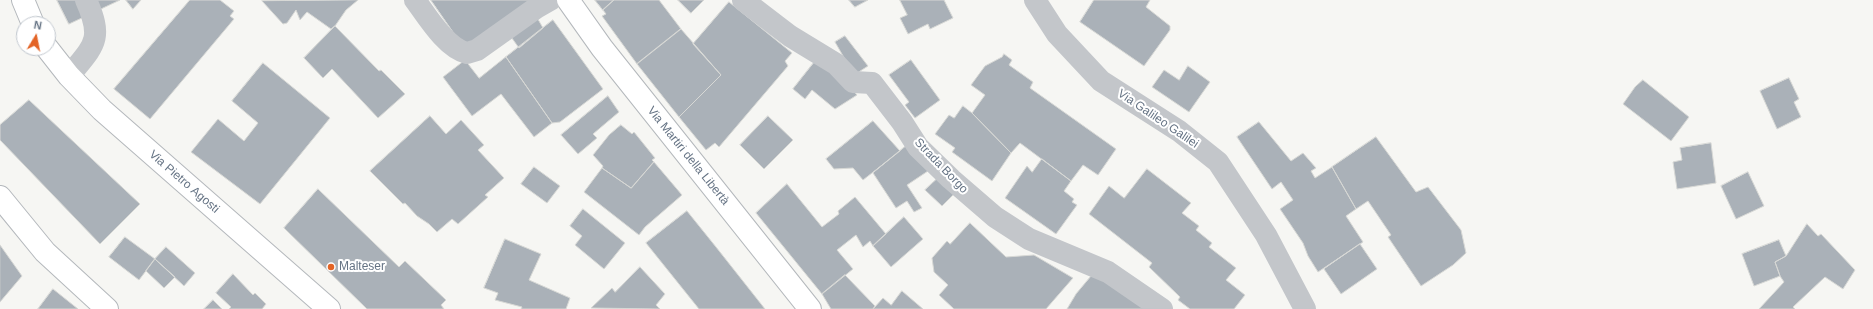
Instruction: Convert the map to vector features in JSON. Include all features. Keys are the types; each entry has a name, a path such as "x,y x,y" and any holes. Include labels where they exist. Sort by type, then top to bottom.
{"main road":[{"path":"23,0 30,16"},
{"name":"Via Martiri della Libertà","path":"568,0 602,48 810,309"},
{"name":"Via Pietro Agosti","path":"53,56 69,76 102,110 329,309"},
{"path":"0,197 45,252 107,309"}],"street":[{"path":"69,76 92,47 95,37 95,20 86,0"},
{"path":"415,0 454,48 467,53 477,50 536,8 550,0"},
{"name":"Strada Borgo","path":"742,0 790,36 836,64 852,82 872,83 902,122 918,147 972,198 1004,224 1029,239 1108,272 1162,309"},
{"name":"Via Galileo Galilei","path":"1035,0 1058,34 1101,81 1179,130 1218,162 1266,235 1304,309"}],"building":[{"path":"57,0 120,0 69,24"},
{"path":"126,0 141,0 133,9"},
{"path":"190,0 220,0 234,11 230,16 234,19 150,119 114,89"},
{"path":"358,0 346,10 335,26 331,29 307,12 300,20 296,10 287,23 283,24 262,1"},
{"path":"431,0 532,0 465,49"},
{"path":"595,0 614,0 603,10"},
{"path":"614,0 659,0 681,29 637,64 602,16 606,14 603,10"},
{"path":"678,0 704,0 691,13"},
{"path":"849,0 868,0 855,7"},
{"path":"900,0 944,0 953,18 930,29 928,24 908,34 900,18 907,15"},
{"path":"1094,0 1150,0 1146,7 1170,26 1170,30 1144,66 1080,22"},
{"path":"729,2 792,53 785,61 788,66 719,147 715,143 706,150 679,117 721,75 693,44"},
{"path":"535,14 543,28 519,48 509,34"},
{"path":"553,20 603,89 560,122 552,123 506,57"},
{"path":"335,26 379,71 381,70 405,94 378,118 332,69 323,78 304,58"},
{"path":"681,29 721,75 679,117 637,64"},
{"path":"845,36 868,66 854,75 835,42"},
{"path":"1004,54 1012,60 1009,65 1033,82 1030,88 1116,149 1098,175 1083,165 1071,181 1020,143 1011,153 972,113 985,95 971,85 985,66 1002,57"},
{"path":"506,57 552,123 534,137 501,94 472,116 443,77 465,60 479,78"},
{"path":"816,60 849,86 857,95 835,109 812,90 805,99 793,89"},
{"path":"911,60 940,100 915,118 905,105 909,102 889,75"},
{"path":"263,63 330,118 260,204 191,152 218,119 244,141 258,123 232,101"},
{"path":"1188,66 1210,82 1189,112 1152,87 1164,70 1179,80"},
{"path":"1789,78 1799,99 1794,102 1801,117 1777,129 1760,91"},
{"path":"1643,80 1689,117 1671,141 1623,104 1635,87"},
{"path":"608,96 619,112 593,134 597,138 578,154 561,135"},
{"path":"29,100 140,204 100,244 0,140 0,125"},
{"path":"963,106 972,113 1011,153 992,181 952,152 955,148 935,134 949,115 954,118"},
{"path":"430,116 446,134 461,120 484,145 478,150 504,178 485,195 488,197 458,224 452,219 437,232 429,224 417,216 405,203 403,204 370,171"},
{"path":"768,116 793,140 764,169 740,145"},
{"path":"873,121 900,151 863,180 853,168 834,169 826,159"},
{"path":"1259,122 1291,161 1303,153 1316,168 1311,171 1315,178 1332,167 1356,209 1346,216 1363,242 1318,272 1308,256 1303,243 1280,209 1293,200 1281,182 1272,189 1237,137"},
{"path":"621,125 632,134 634,132 655,158 652,160 654,162 631,188 602,168 603,166 593,155 609,135"},
{"path":"1376,137 1416,192 1428,187 1461,230 1466,253 1453,265 1421,286 1388,237 1391,235 1368,201 1356,209 1332,167"},
{"path":"1711,143 1716,183 1677,189 1673,162 1682,160 1680,148"},
{"path":"906,146 928,171 907,185 922,208 914,212 907,201 896,208 873,173"},
{"path":"1042,159 1071,181 1064,191 1074,199 1072,202 1077,205 1056,234 1005,198 1027,166 1032,172"},
{"path":"654,162 682,195 645,227 639,235 584,192 602,168 631,188"},
{"path":"534,167 560,186 547,203 521,184"},
{"path":"1147,169 1191,203 1182,213 1199,226 1196,230 1212,243 1209,247 1236,268 1226,280 1245,295 1234,309 1190,309 1178,300 1180,297 1149,267 1152,263 1089,214 1109,186 1124,198"},
{"path":"1748,172 1764,206 1736,219 1721,186"},
{"path":"939,177 955,193 942,206 925,190"},
{"path":"787,184 822,227 839,214 838,211 855,197 886,234 873,246 870,241 863,247 856,235 837,250 853,269 822,294 756,213"},
{"path":"318,189 399,267 405,261 446,300 441,305 444,309 367,309 284,228"},
{"path":"583,209 625,243 604,269 575,245 582,236 570,226"},
{"path":"687,211 765,309 699,309 646,243"},
{"path":"904,217 923,239 891,267 873,246"},
{"path":"970,223 1006,257 1034,255 1073,278 1046,309 954,309 939,295 948,285 934,272 932,258 947,241 950,244"},
{"path":"1807,224 1818,236 1821,234 1855,270 1843,289 1825,277 1793,307 1795,309 1759,309 1784,282 1775,262 1786,256"},
{"path":"125,237 155,259 139,280 109,257"},
{"path":"505,239 541,254 529,280 570,298 566,309 521,309 522,307 495,300 498,293 484,288"},
{"path":"1779,240 1786,256 1775,262 1780,276 1754,286 1742,254"},
{"path":"1360,244 1377,269 1341,294 1324,269"},
{"path":"0,245 22,276 0,302"},
{"path":"166,247 195,273 184,286 155,259"},
{"path":"155,259 175,277 164,288 146,271"},
{"path":"640,267 665,294 656,305 660,309 591,308 612,288 615,292"},
{"path":"233,274 253,295 255,293 266,304 262,309 229,309 231,307 216,293"},
{"path":"1093,274 1148,309 1067,309 1076,294"},
{"path":"845,275 875,306 873,309 831,309 822,294"},
{"path":"53,289 78,309 38,309"},
{"path":"902,291 923,309 873,309 883,298 891,305"},
{"path":"213,300 222,309 204,309"}],"place":[{"name":"Malteser","path":"331,267"}]}
